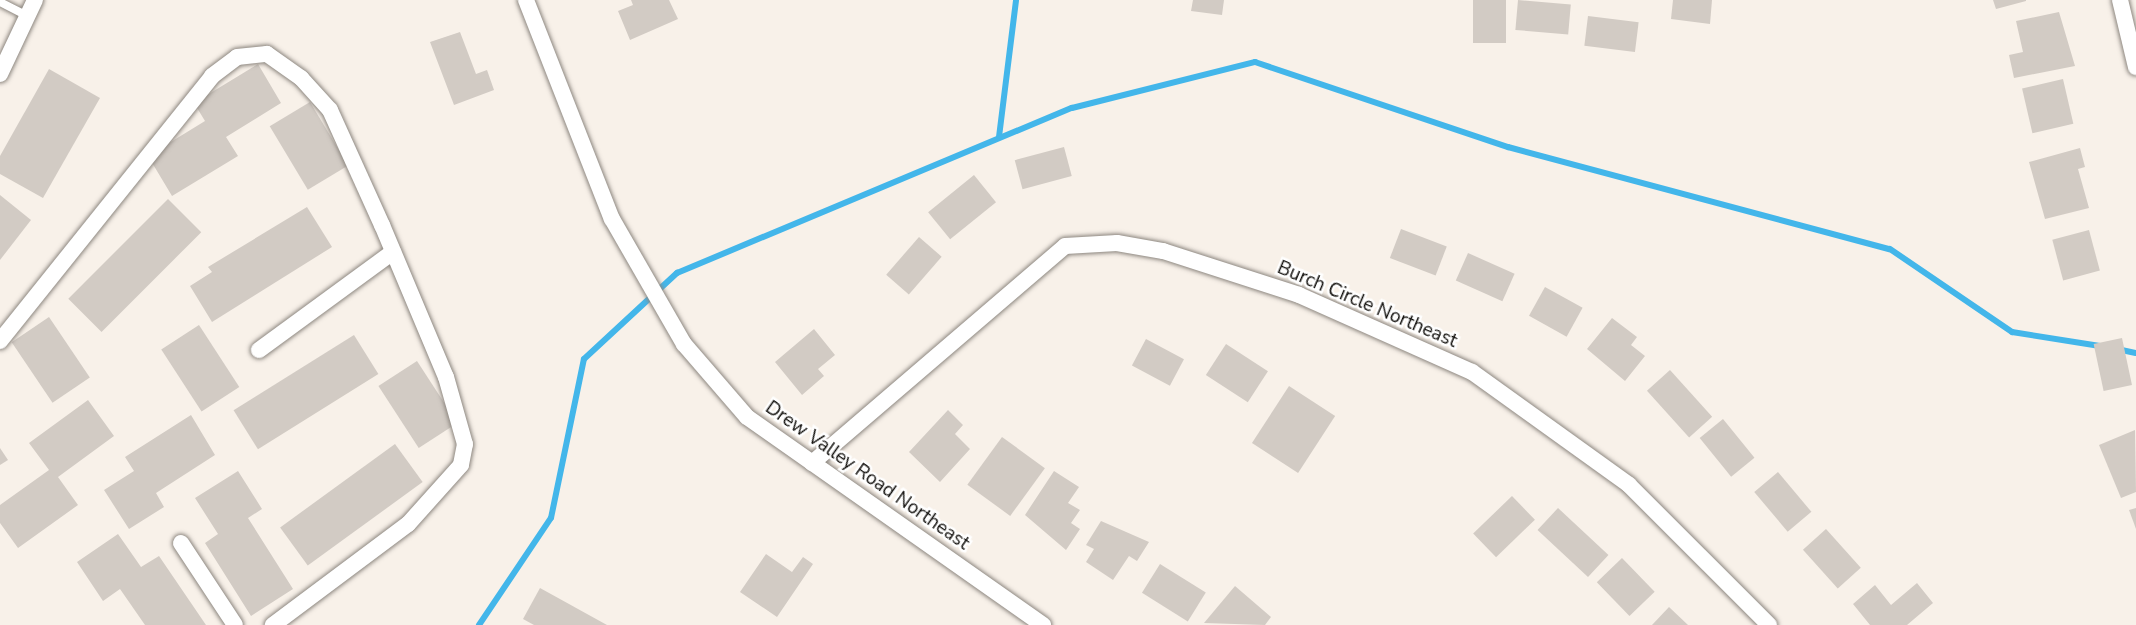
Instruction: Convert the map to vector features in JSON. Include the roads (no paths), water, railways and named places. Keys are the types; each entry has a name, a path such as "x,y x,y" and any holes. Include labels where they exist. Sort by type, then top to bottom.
{"street":[{"path":"0,74 35,0"},
{"name":"Drew Valley Road Northeast","path":"526,0 627,251 670,322 747,417 1043,625"},
{"path":"2120,0 2136,67"},
{"path":"0,341 212,76 237,57 267,54 301,78 330,110 446,377 465,444 461,465 408,524 273,625"},
{"name":"Burch Circle Northeast","path":"812,463 1065,246 1117,243 1163,251 1299,295 1472,372 1629,485 1769,625"},
{"path":"259,350 393,252"},
{"path":"181,543 235,625"}],"lane":[{"path":"0,2 27,16"}],"waterway":[{"path":"999,137 1016,0"},
{"path":"479,625 551,518 584,359 677,273 1072,108 1255,62 1508,147 1890,249 2012,332 2100,346"},
{"path":"2117,349 2136,353"}]}
